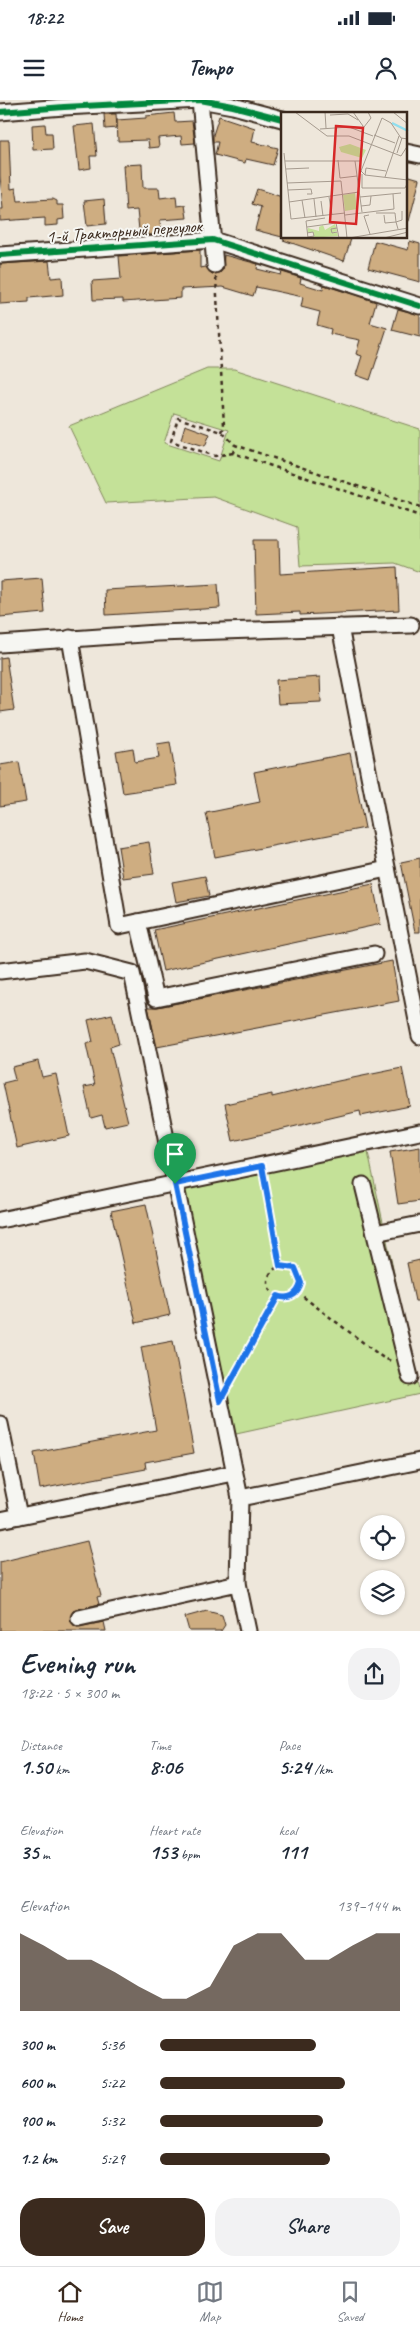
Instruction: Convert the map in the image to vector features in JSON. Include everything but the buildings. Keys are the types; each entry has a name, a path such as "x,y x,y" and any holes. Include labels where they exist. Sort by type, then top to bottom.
{"street":[{"path":"200,100 215,265"},
{"path":"0,112 200,100 233,106 281,119"},
{"name":"1-й Тракторный переулок","path":"0,255 213,240 420,306"},
{"path":"0,644 70,638 411,625"},
{"path":"340,627 420,1036"},
{"path":"70,638 119,926 388,869"},
{"path":"138,922 156,998 374,954"},
{"path":"0,971 85,961 132,973 240,1498 238,1583 248,1631"},
{"path":"0,1220 420,1132"},
{"path":"363,1185 409,1373"},
{"path":"375,1234 420,1224"},
{"path":"0,1424 19,1516"},
{"path":"240,1498 420,1461"},
{"path":"0,1520 234,1473"},
{"path":"78,1618 238,1583"}],"path":[{"path":"215,265 224,426 222,432"},
{"path":"420,507 236,445 222,432 178,418 171,441 215,456 233,453 420,516"},
{"path":"233,453 236,445"},
{"path":"262,1166 280,1266"},
{"path":"280,1266 290,1266 298,1272 301,1283 297,1292 288,1298 278,1296 270,1289 268,1278 271,1272 280,1266"},
{"path":"297,1292 382,1357 409,1373"},
{"path":"220,1401 278,1296"}],"green space":[{"path":"207,369 234,369 420,429 420,572 395,563 300,566 297,527 214,497 106,503 69,426","holes":["174,413 229,430 219,461 164,443"]},
{"path":"366,1143 420,1394 227,1436 175,1184"}],"cycle path":[{"path":"0,112 200,100 233,106 281,119"},
{"path":"0,255 213,240 420,306"}],"route":[{"path":"262,1166 280,1266 285,1265 295,1268 300,1277 300,1288 293,1296 283,1298 278,1296 220,1401 205,1329 175,1184 262,1166"}]}
